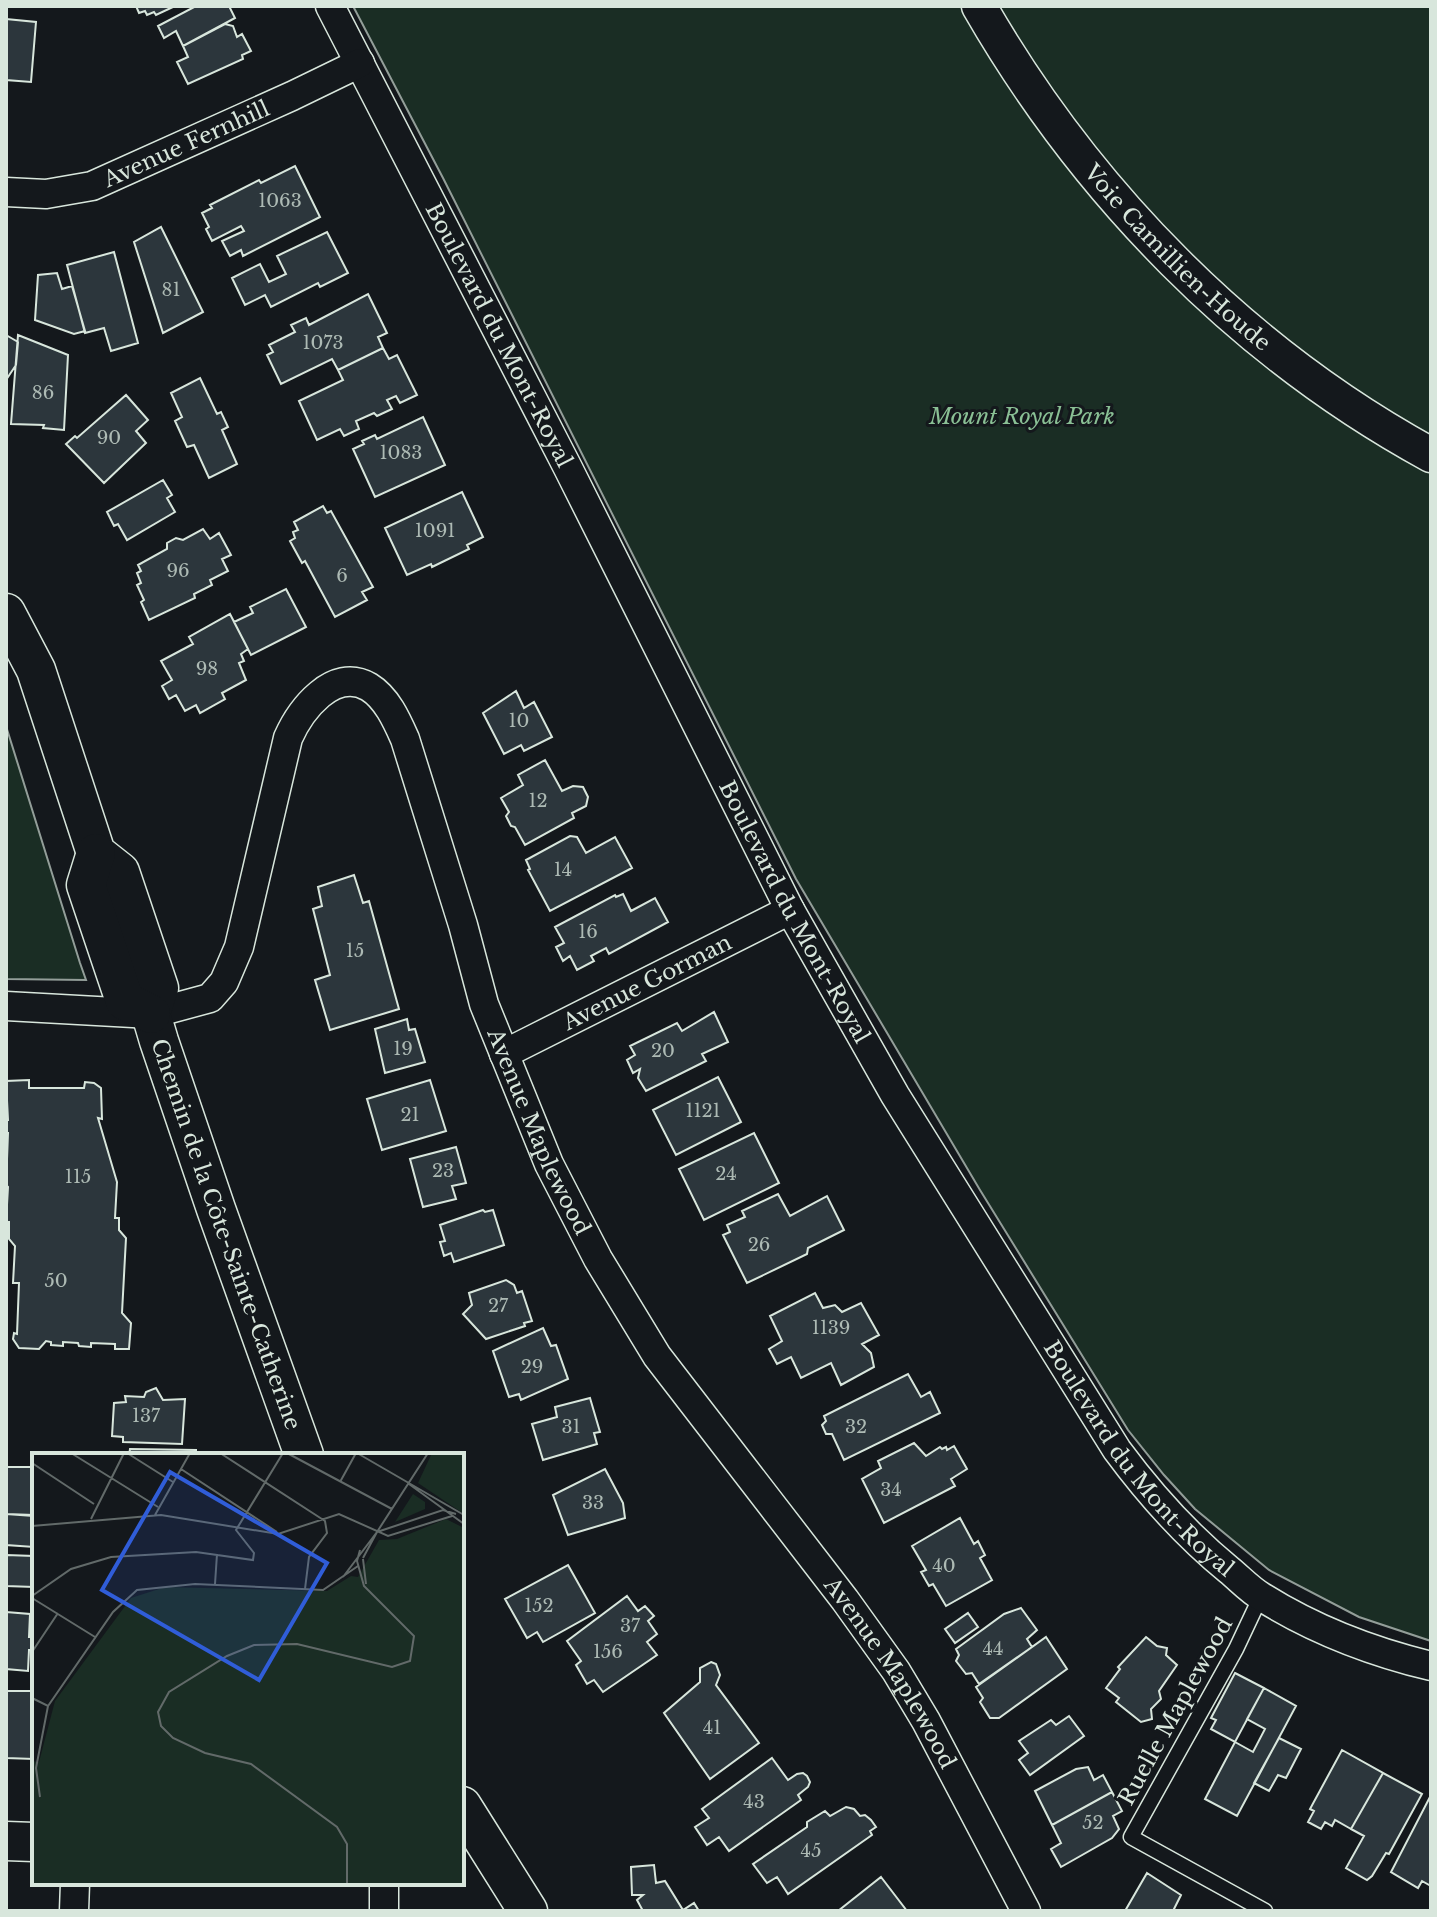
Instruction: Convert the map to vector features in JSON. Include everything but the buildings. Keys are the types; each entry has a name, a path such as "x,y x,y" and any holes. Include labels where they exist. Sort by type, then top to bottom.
{"main road":[{"name":"Chemin de la Côte-Sainte-Catherine","path":"6,613 36,670 96,853 86,885 117,979 125,1001 151,1014 216,1209 303,1453"},
{"path":"466,1821 528,1911"},
{"path":"6,1841 32,1842"}],"street":[{"name":"Boulevard du Mont-Royal","path":"330,6 568,468 790,910 895,1095 1117,1450 1144,1487 1190,1539 1261,1596 1314,1624 1394,1657 1431,1666"},
{"name":"Voie Camillien-Houde","path":"979,6 1046,111 1113,195 1187,276 1278,355 1356,410 1431,455"},
{"name":"Voie Camillien-Houde","path":"997,6 1042,79 1086,138 1145,210 1183,249 1247,310 1319,367 1431,437"},
{"name":"Avenue Fernhill","path":"6,192 46,194 92,186 360,63"},
{"name":"Avenue Maplewood","path":"151,1014 210,998 224,982 239,947 288,738 297,717 323,691 349,682 368,687 385,702 405,739 463,925 484,1004 549,1164 613,1284 657,1356 853,1610 896,1671 926,1721 1026,1911"},
{"name":"Avenue Gorman","path":"504,1054 790,910"},
{"path":"6,1006 151,1014"},
{"path":"74,1911 75,1885"},
{"path":"384,1885 384,1911"}],"lane":[{"name":"Ruelle Maplewood","path":"1261,1596 1236,1649 1131,1837 1265,1911"}],"green space":[{"name":"Mount Royal Park","path":"353,6 1431,6 1431,1641 1359,1617 1269,1570 1195,1509 1128,1430 980,1190 796,879 443,178"},
{"path":"6,726 80,963 86,980 6,979"}]}
